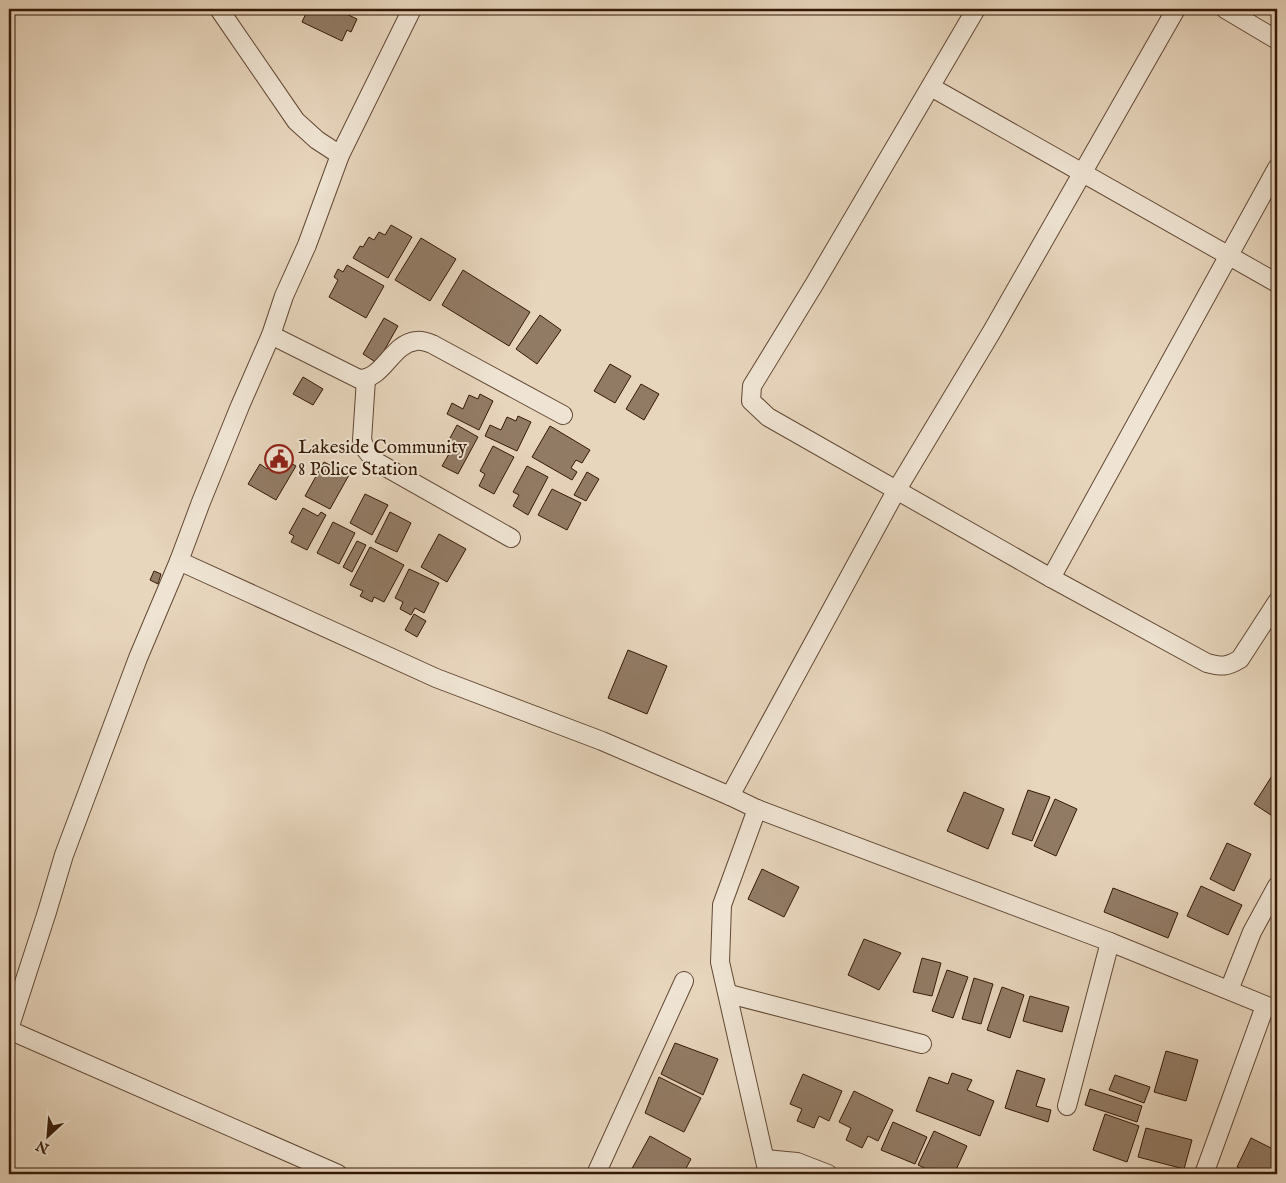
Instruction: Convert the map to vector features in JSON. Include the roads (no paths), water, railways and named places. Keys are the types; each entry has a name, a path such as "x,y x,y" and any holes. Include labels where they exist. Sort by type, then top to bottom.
{"street":[{"path":"219,9 296,121 317,140 340,155"},
{"path":"338,1174 9,1029 48,912 64,855 98,760 138,658 179,561 240,406 271,335 284,296 307,245 340,155 412,9"},
{"path":"976,9 752,386 750,401 768,417 896,491 1051,578 1207,662 1220,666 1231,664 1240,659 1277,602"},
{"path":"730,796 896,491 986,342 1176,9"},
{"path":"1225,9 1277,40"},
{"path":"931,87 1277,283"},
{"path":"1051,578 1277,168"},
{"path":"271,335 359,379 373,376 404,346 415,341 422,341 432,344 563,415"},
{"path":"366,379 362,440 366,450 375,461 511,538"},
{"path":"179,561 436,678 602,741 730,796 757,810 1110,942 1271,1008 1204,1174"},
{"path":"757,810 722,905 720,962 729,994 744,1070 767,1166 797,1162 828,1174"},
{"path":"1230,990 1252,932 1277,886"},
{"path":"1067,1106 1110,942"},
{"path":"596,1174 684,981"},
{"path":"729,994 922,1044"}],"place":[{"name":"Lakeside Community 8 Police Station","path":"279,459"}]}
